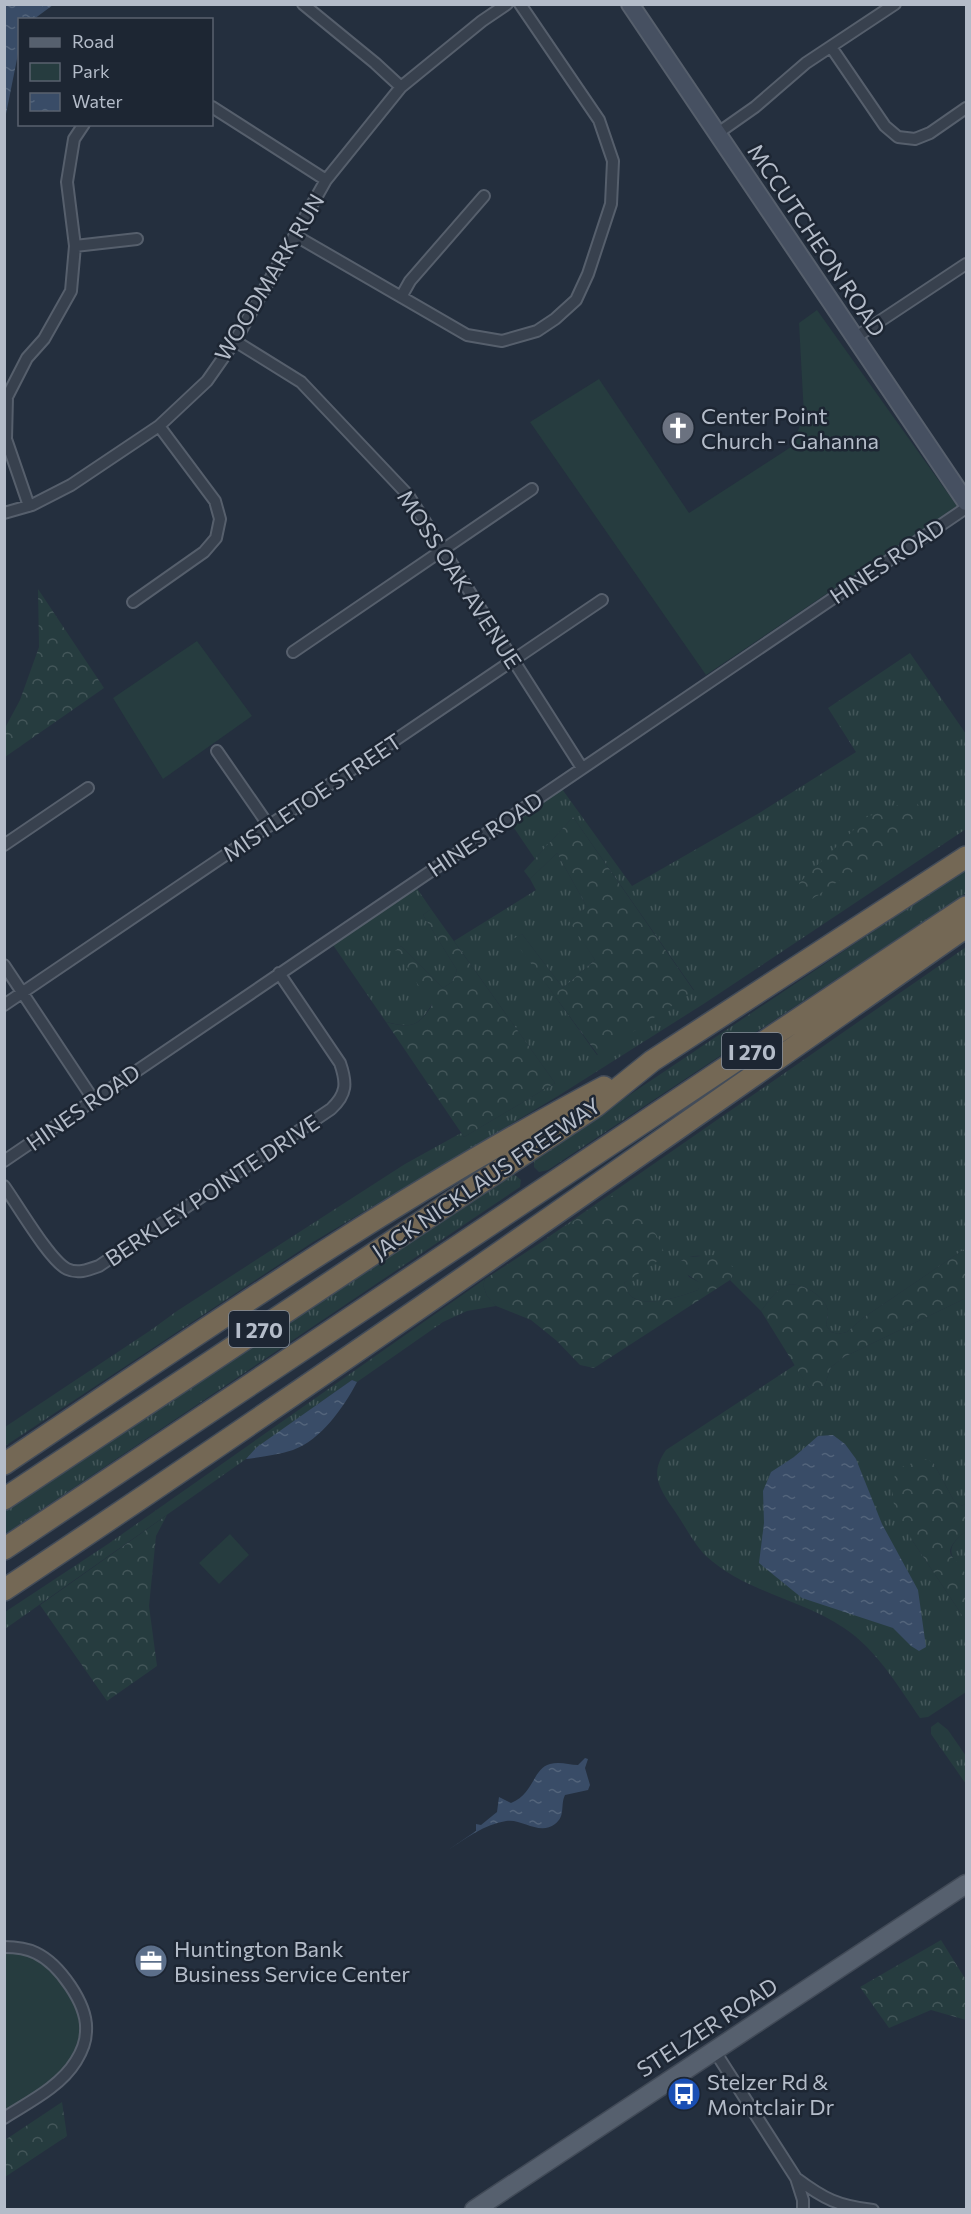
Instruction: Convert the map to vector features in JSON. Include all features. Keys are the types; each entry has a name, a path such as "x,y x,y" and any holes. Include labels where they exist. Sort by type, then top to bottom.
{"highway":[{"name":"JACK NICKLAUS FREEWAY","path":"4,1498 596,1106 652,1061 966,857"},
{"name":"JACK NICKLAUS FREEWAY","path":"4,1549 966,907"},
{"path":"4,1591 542,1223 966,927"},
{"path":"4,1464 354,1231 523,1130 652,1061"}],"main road":[{"name":"MCCUTCHEON ROAD","path":"630,4 966,502"},
{"name":"STELZER ROAD","path":"474,2210 966,1884"}],"street":[{"path":"303,4 375,63 400,87"},
{"name":"WOODMARK RUN","path":"4,513 29,506 71,485 159,426 207,381 235,341 326,180 400,87 507,4"},
{"path":"296,236 467,335 502,341 537,331 555,319 576,300 588,274 611,204 613,161 599,120 520,4"},
{"path":"718,133 755,107 806,63 895,4"},
{"path":"831,47 885,126 898,137 915,139 930,133 966,108"},
{"path":"213,108 326,180"},
{"path":"29,506 6,439 7,397 27,358 44,339 71,291 75,246 67,182 74,139 83,126"},
{"path":"401,297 410,281 484,196"},
{"path":"75,246 137,239"},
{"path":"856,337 965,267"},
{"name":"MOSS OAK AVENUE","path":"235,341 301,382 408,495 582,768"},
{"path":"133,602 204,552 216,537 220,519 215,501 159,426"},
{"path":"293,652 532,489"},
{"name":"HINES ROAD","path":"4,1161 966,508"},
{"name":"MISTLETOE STREET","path":"4,1005 602,600"},
{"path":"217,751 269,826"},
{"path":"4,845 88,788"},
{"path":"4,965 93,1099"},
{"name":"BERKLEY POINTE DRIVE","path":"4,1186 54,1258 67,1269 83,1272 99,1266 331,1108 344,1092 345,1077 340,1063 279,973"},
{"path":"4,1947 20,1948 35,1953 48,1960 59,1971 79,2001 86,2031 76,2061 64,2077 4,2118"},
{"path":"714,2050 796,2178 803,2200 803,2210"},
{"path":"796,2178 819,2196 848,2207 873,2210"}],"green space":[{"path":"817,310 957,506 706,675 530,422 599,379 689,513 791,447 804,416 799,323"},
{"path":"38,589 104,688 5,757 5,728 20,700 39,647"},
{"path":"197,641 252,716 163,779 113,698"},
{"path":"910,653 966,734 966,829 705,1003 558,1096 313,1242 5,1446 5,1427 177,1311 405,1164 461,1133 464,1137 555,1083 454,941 536,890 530,879 557,853 587,907 570,921 595,960 563,988 522,934 514,939 597,1055 694,990 573,817 535,859 510,822 562,789 632,886 761,812 856,752 828,708"},
{"path":"914,799 929,820 809,901 799,883 867,817"},
{"path":"573,817 694,991 598,1055 513,939 522,934 563,988 595,960 569,921 587,907 557,853 530,879 524,871"},
{"path":"966,869 966,893 548,1170 539,1172 534,1167 534,1159"},
{"path":"416,887 431,909 423,915 457,970 452,982 443,988 401,946 396,951 432,1004 418,1022 402,1025 386,1022 333,945"},
{"path":"431,909 555,1083 464,1137 386,1022 401,1025 413,1024 427,1013 432,1005 395,951 401,946 443,988 452,982 457,970 423,915"},
{"path":"966,947 966,1248 863,1318 847,1332 838,1334 831,1332 826,1325 828,1311 823,1301 800,1286 788,1285 780,1289 761,1311 730,1280 734,1274 715,1261 702,1256 689,1257 681,1261 689,1277 701,1283 698,1290 664,1300 638,1300 627,1290 624,1283 628,1280 547,1238"},
{"path":"515,1175 521,1180 520,1187 5,1534 5,1511 506,1177"},
{"path":"621,1190 629,1192 662,1244 664,1255 624,1283 631,1296 637,1300 654,1301 698,1290 700,1283 679,1269 681,1261 687,1257 717,1255 734,1268 734,1274 730,1280 594,1368 580,1365 557,1341 531,1320 496,1306 487,1296 483,1285 485,1279"},
{"path":"966,1248 966,1298 844,1357 831,1367 824,1387 818,1393 810,1390 761,1311 780,1289 788,1285 800,1286 813,1292 823,1301 828,1311 826,1325 831,1332 838,1334 847,1332 863,1318"},
{"path":"485,1279 483,1285 487,1296 496,1306 467,1311 443,1322 357,1382 352,1380 258,1447 246,1459 5,1629 5,1612 108,1544"},
{"path":"966,1298 966,1503 962,1506 954,1501 933,1462 912,1540 966,1621 966,1692 928,1717 920,1718 886,1669 856,1637 827,1618 738,1578 706,1556 692,1539 663,1492 657,1473 666,1450 795,1365 810,1390 824,1387 831,1367 844,1357"},
{"path":"923,1459 933,1462 954,1501 962,1506 966,1503 966,1531 956,1540 950,1552 966,1577 968,1599 966,1621 912,1540 894,1505 892,1487 895,1475 902,1467"},
{"path":"167,1515 156,1536 149,1606 157,1666 107,1701 40,1605"},
{"path":"966,1531 966,1576 951,1553 954,1543"},
{"path":"230,1534 249,1555 219,1584 199,1563"},
{"path":"938,1722 948,1730 966,1756 966,1784 931,1734 931,1727"},
{"path":"941,1940 966,1980 966,2020 931,2010 889,2028 860,1987"},
{"path":"4,1947 35,1953 79,2001 86,2031 64,2077 4,2118"},
{"path":"62,2102 67,2136 5,2177 5,2140"}],"water":[{"path":"5,4 53,5 35,18 18,18 18,54 5,119"},
{"path":"352,1380 357,1382 345,1402 331,1422 313,1439 287,1452 246,1459 257,1447"},
{"path":"833,1435 845,1444 856,1459 882,1524 918,1590 926,1647 919,1651 893,1628 802,1598 759,1563 764,1523 763,1491 771,1472 794,1457 818,1436"},
{"path":"585,1758 588,1759 585,1768 590,1785 588,1790 565,1795 562,1814 555,1824 537,1828 506,1821 475,1832 448,1850 476,1831 476,1824 481,1825 497,1812 499,1797 511,1803 519,1799 544,1766 557,1763 578,1765"}],"place":[{"name":"Center Point Church - Gahanna","path":"678,428"},
{"name":"Huntington Bank Business Service Center","path":"151,1961"},
{"name":"Stelzer Rd & Montclair Dr","path":"684,2094"}]}
